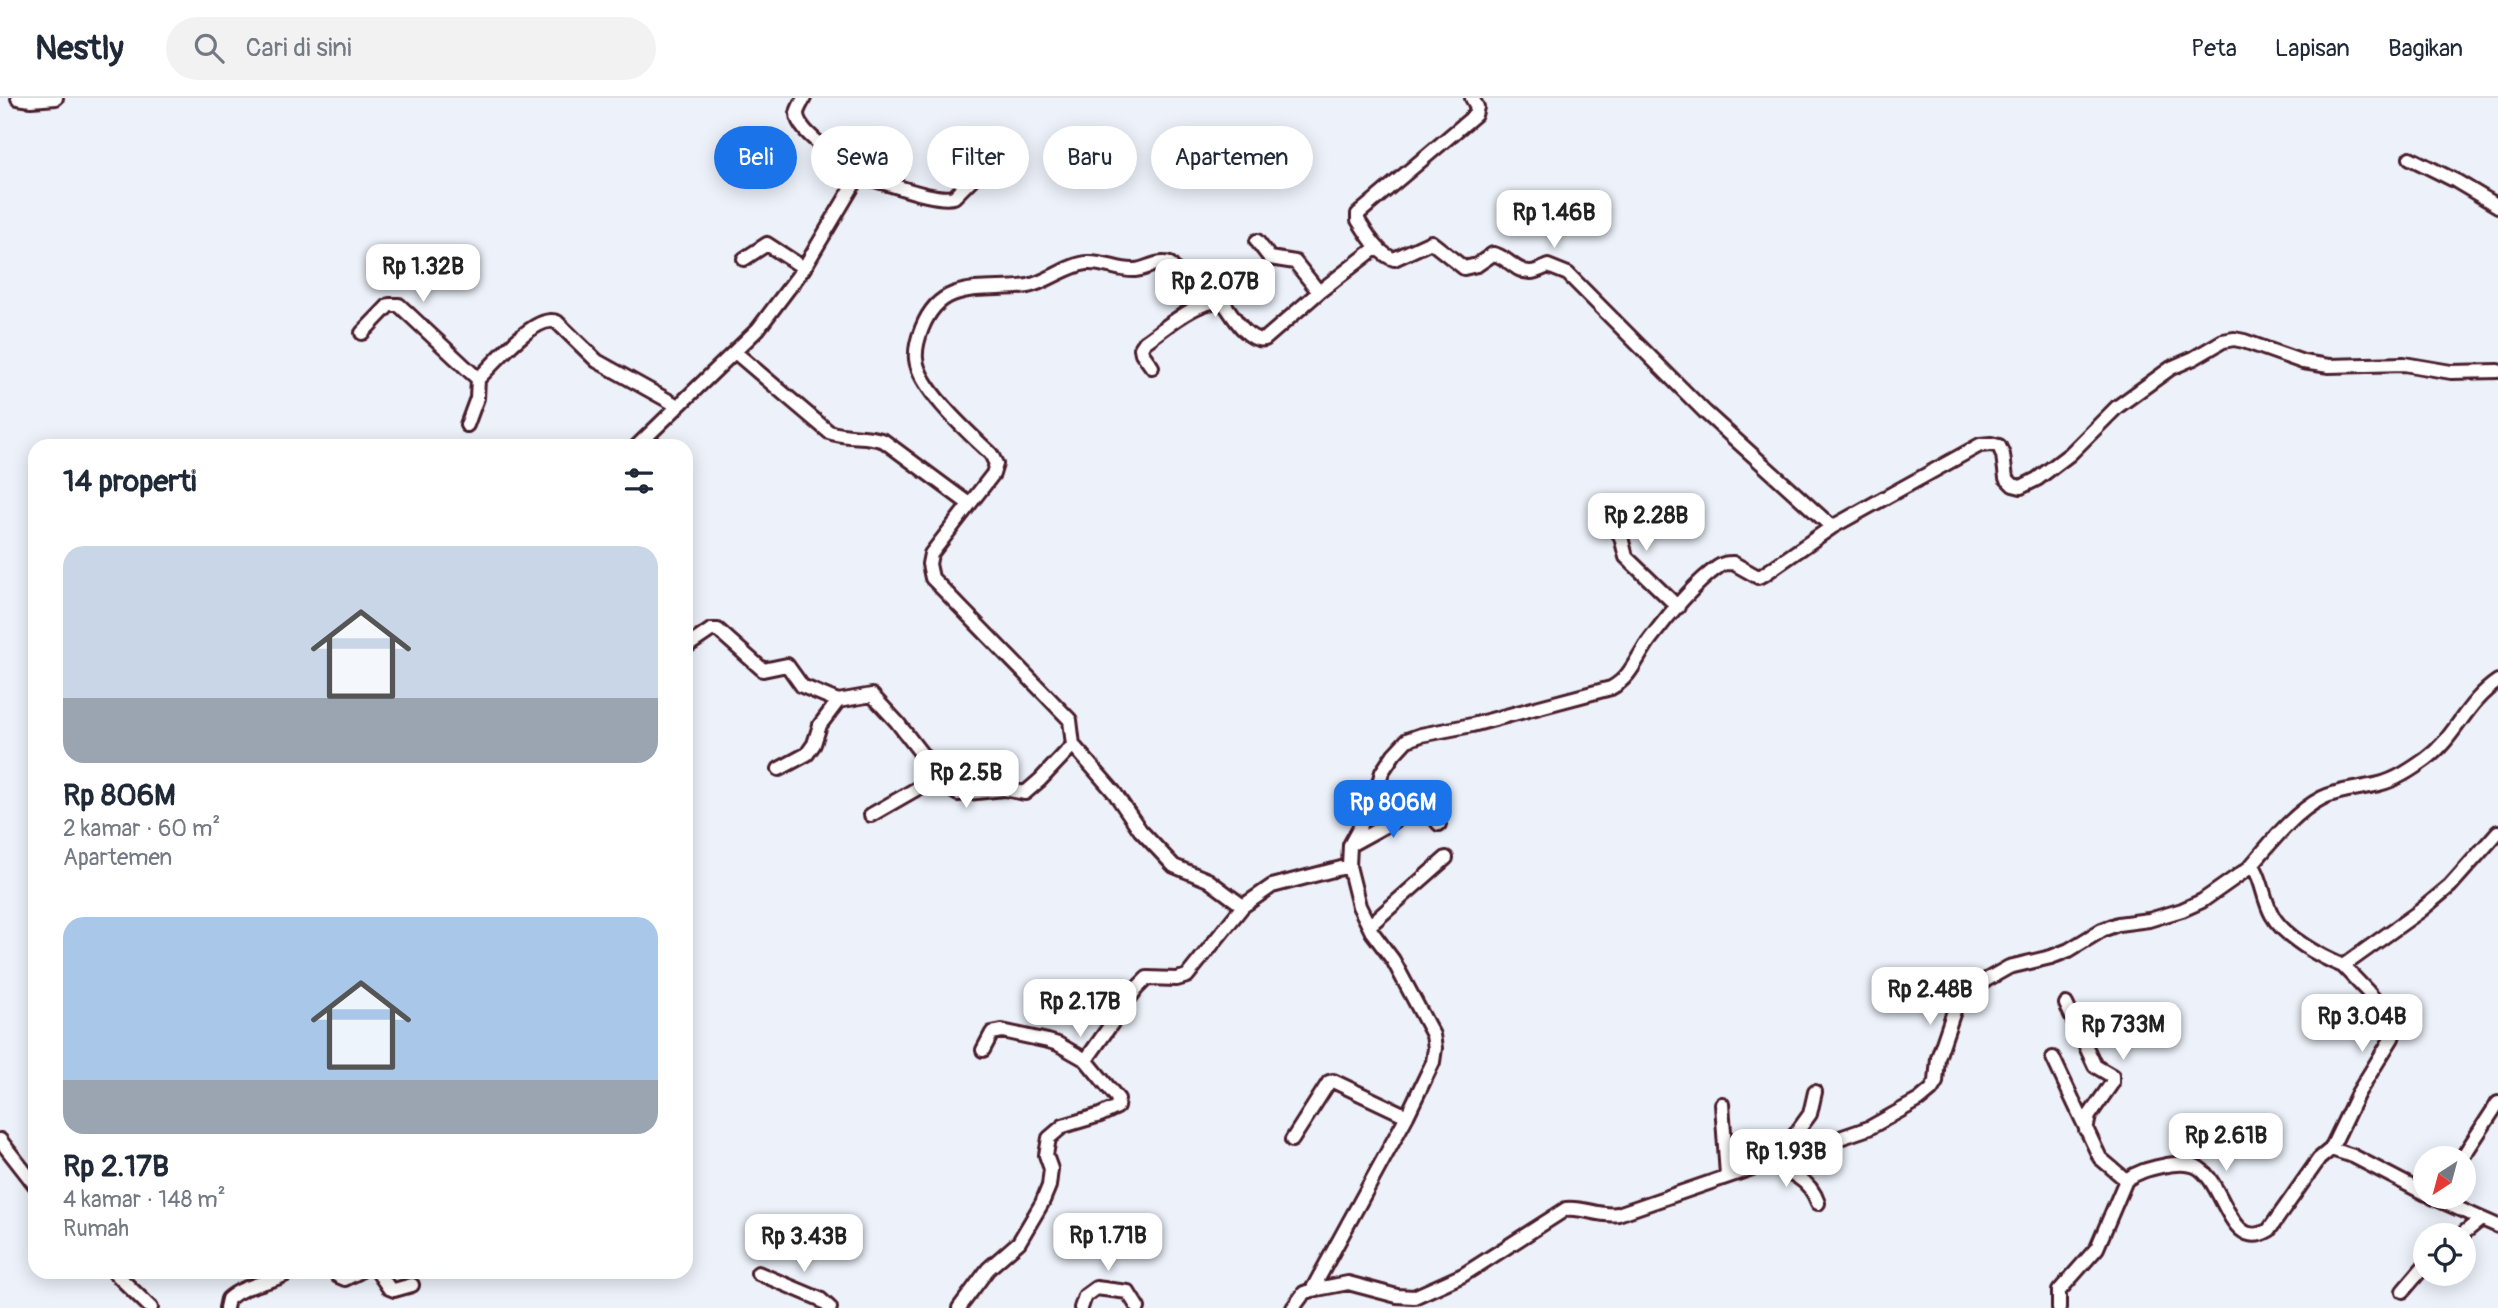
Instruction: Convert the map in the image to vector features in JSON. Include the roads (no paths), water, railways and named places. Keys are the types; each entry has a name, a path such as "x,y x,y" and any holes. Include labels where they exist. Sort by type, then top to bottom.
{"street":[{"path":"18,98 56,98"},
{"path":"804,98 797,111 800,122 811,135"},
{"path":"1472,98 1477,107 1475,115 1358,214 1357,220 1377,247 1394,259 1431,242 1464,268 1477,265 1493,254 1503,257 1523,271 1531,272 1549,266 1568,274 1705,412 1832,527"},
{"path":"2410,158 2498,206"},
{"path":"644,439 736,353 774,309 804,268 852,189"},
{"path":"910,189 939,198 954,197 962,189"},
{"path":"1257,242 1270,258 1295,262 1319,292"},
{"path":"744,260 767,244 804,268"},
{"path":"1152,367 1142,354 1141,348 1145,342 1200,304 1217,301 1224,303 1251,337 1261,340 1377,247"},
{"path":"1200,304 1175,268 1164,262 1139,270 1084,263 1029,286 973,289 941,300 928,314 917,342 916,361 935,396 991,454 996,464 993,474 931,554 929,564 932,578 1070,720 1073,745 1114,792 1140,830 1174,866 1208,880 1243,906"},
{"path":"362,333 389,305 399,305 478,379"},
{"path":"467,425 477,398 478,379 525,333 542,321 550,319 557,322 597,361 678,406"},
{"path":"1312,1290 1407,1116 1433,1062 1433,1035 1393,960 1369,926 1359,906 1349,866 1350,845 1374,801 1382,772 1407,740 1611,688 1622,682 1650,639 1719,565 1733,563 1758,577 1832,527 1980,445 1998,446 2003,455 2006,478 2013,485 2021,487 2037,479 2070,454 2117,407 2171,368 2222,341 2244,341 2303,362 2329,366 2404,364 2451,372 2498,371"},
{"path":"736,353 829,432 840,436 871,436 884,441 970,505"},
{"path":"1602,519 1616,529 1626,557 1678,607"},
{"path":"693,642 711,630 718,631 763,670 787,665 802,686 838,701 872,695 897,722 947,787 958,794 1004,789 1025,793 1073,745"},
{"path":"1293,1308 1304,1293 1349,1283 1397,1296 1414,1297 1463,1275 1566,1209 1618,1214 1869,1128 1919,1100 1931,1090 1936,1082 1938,1058 1955,1008 1965,996 1986,980 2009,967 2060,953 2118,924 2149,920 2202,901 2249,868 2307,807 2338,792 2383,783 2409,771 2430,756 2445,741 2469,706 2498,681"},
{"path":"779,769 807,754 814,744 820,724 838,701"},
{"path":"871,815 939,775"},
{"path":"1350,845 1421,806 1426,807 1439,824"},
{"path":"2343,966 2450,887 2498,832"},
{"path":"1369,926 1446,858"},
{"path":"1086,1060 1136,989 1147,978 1177,979 1187,976 1243,906 1278,884 1349,866"},
{"path":"2059,1308 2059,1291 2097,1248 2126,1180 2149,1169 2169,1165 2193,1165 2205,1173 2218,1190 2232,1220 2240,1230 2250,1235 2269,1230 2319,1159 2331,1149 2358,1093 2392,1038 2396,1026 2343,966 2324,958 2279,924 2272,915 2262,881 2255,869 2249,868"},
{"path":"2066,1004 2095,1066 2112,1076 2112,1083 2089,1116 2086,1130"},
{"path":"959,1308 988,1269 1019,1242 1042,1203 1049,1186 1051,1168 1045,1155 1049,1138 1063,1126 1100,1115 1118,1105 1118,1099 1111,1088 1086,1060 1058,1044 1002,1031 992,1032 983,1050"},
{"path":"2053,1058 2100,1158 2126,1180"},
{"path":"1292,1140 1329,1082 1333,1081 1407,1116"},
{"path":"1770,1163 1810,1114 1815,1092"},
{"path":"2470,1146 2498,1103"},
{"path":"1722,1104 1727,1175"},
{"path":"0,1140 28,1176"},
{"path":"2331,1149 2353,1156 2413,1187"},
{"path":"1770,1163 1808,1184 1818,1203"},
{"path":"2459,1209 2498,1226"},
{"path":"2476,1224 2482,1219"},
{"path":"758,1273 820,1299 830,1308"},
{"path":"121,1279 151,1308"},
{"path":"226,1308 228,1299 243,1289 277,1279"},
{"path":"383,1279 389,1288 394,1290 412,1285"},
{"path":"2403,1291 2413,1279"},
{"path":"1081,1308 1085,1296 1096,1288 1128,1292 1138,1308"}]}
